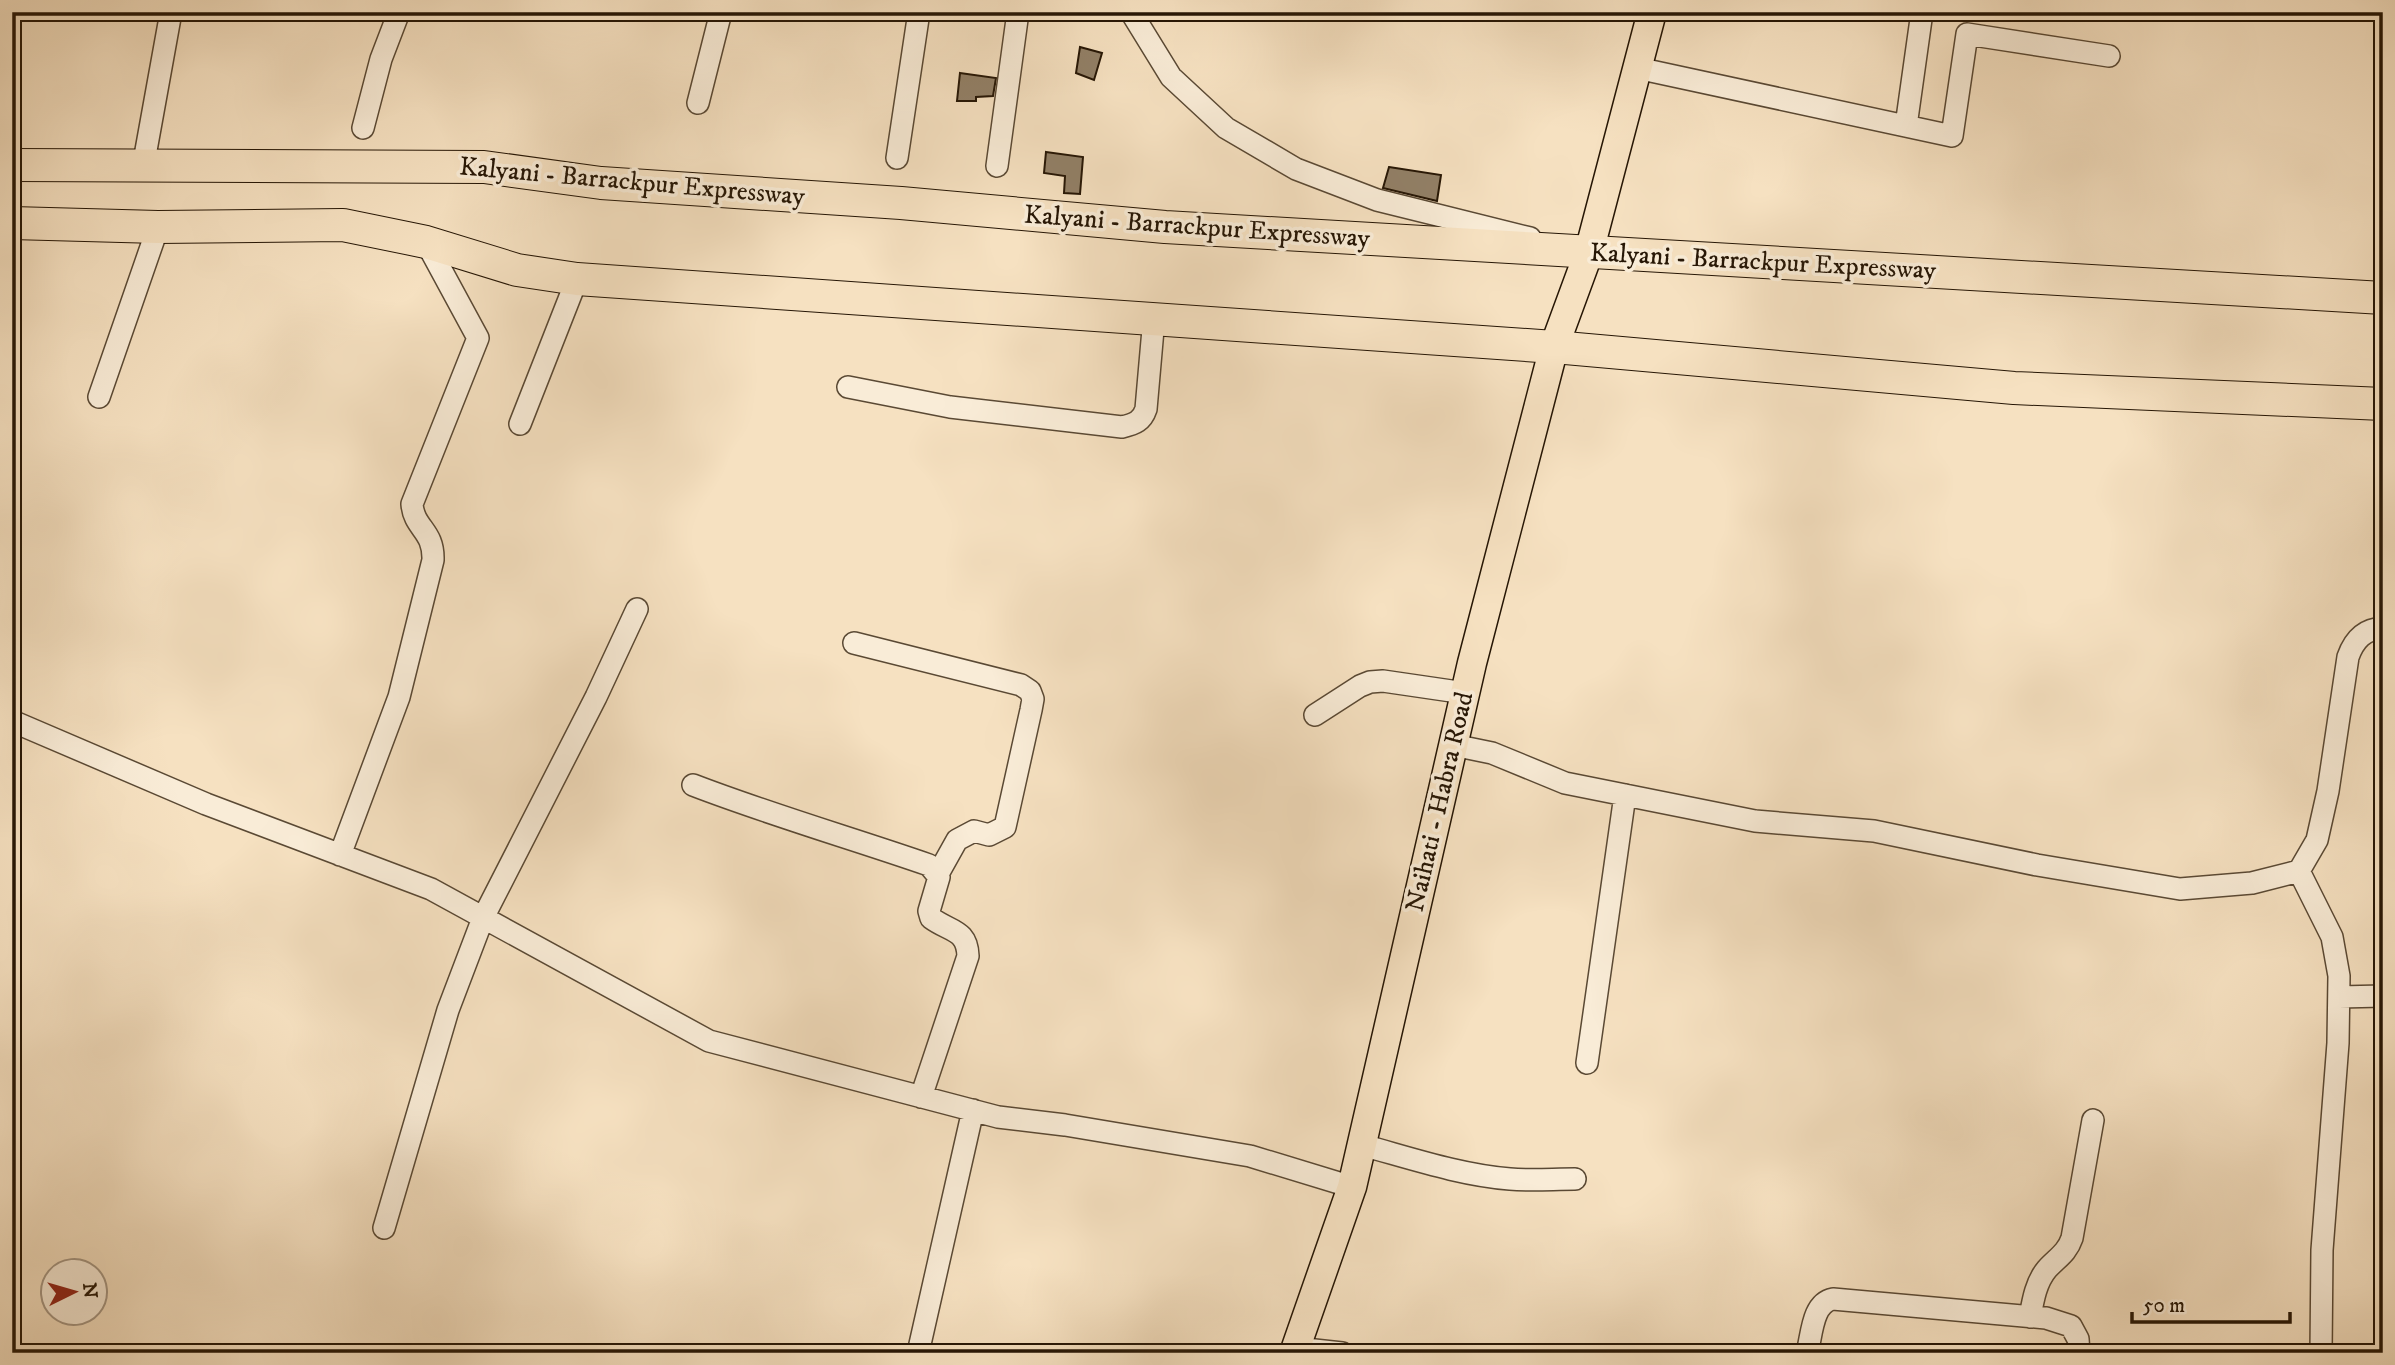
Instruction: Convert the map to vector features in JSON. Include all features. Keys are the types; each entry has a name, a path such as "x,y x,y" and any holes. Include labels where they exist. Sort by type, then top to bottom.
{"highway":[{"name":"Kalyani - Barrackpur Expressway","path":"12,165 484,167 601,183 901,204 1165,227 2383,298"},
{"path":"12,223 158,227 343,225 426,242 517,270 577,279 1555,347 2014,388 2383,404"}],"main road":[{"name":"Naihati - Habra Road","path":"1295,1350 1352,1187 1465,693 1555,347 1589,253 1652,12"}],"street":[{"path":"143,167 171,12"},
{"path":"363,128 381,59 399,12"},
{"path":"698,103 721,12"},
{"path":"897,158 919,12"},
{"path":"997,166 1018,12"},
{"path":"1131,12 1171,77 1226,128 1296,169 1377,200 1589,253"},
{"path":"1906,125 1922,12"},
{"path":"1637,68 1952,136 1967,34 2109,56"},
{"path":"99,397 158,227"},
{"path":"340,855 399,697 433,560 431,540 415,519 412,505 478,338 426,242"},
{"path":"520,424 577,279"},
{"path":"848,387 950,407 1122,427 1135,424 1143,418 1146,408 1154,318"},
{"path":"384,1228 448,1010 483,918 596,697 637,608"},
{"path":"1453,745 1492,752 1565,783 1755,821 1874,831 2036,865 2179,889 2252,883 2299,871 2317,840 2353,643 2363,634 2383,628"},
{"path":"854,643 1021,685 1030,691 1033,699 1005,827 989,835 974,831 957,840 938,874 938,884 929,911 930,918 962,935 967,942 968,956 921,1097"},
{"path":"1315,715 1370,682 1383,681 1465,693"},
{"path":"12,721 206,804 430,889 709,1041 998,1117 1065,1125 1250,1156 1352,1187"},
{"path":"693,785 745,805 929,865 938,874"},
{"path":"1587,1063 1625,795"},
{"path":"2299,871 2332,937 2339,976 2338,1043 2322,1250 2321,1353"},
{"path":"2339,996 2383,996"},
{"path":"918,1353 974,1110"},
{"path":"2030,1317 2036,1288 2047,1269 2064,1255 2072,1238 2093,1120"},
{"path":"1362,1145 1491,1177 1511,1180 1575,1179"},
{"path":"1807,1353 1818,1309 1833,1299 2046,1318 2071,1326 2078,1339 2079,1353"},
{"path":"1295,1350 1342,1353"}],"building":[{"path":"1080,47 1102,53 1094,80 1076,73"},
{"path":"960,73 996,78 993,96 976,97 976,101 957,101"},
{"path":"1046,152 1083,157 1080,194 1064,193 1065,176 1044,173"},
{"path":"1389,167 1441,175 1437,201 1383,188"}]}
